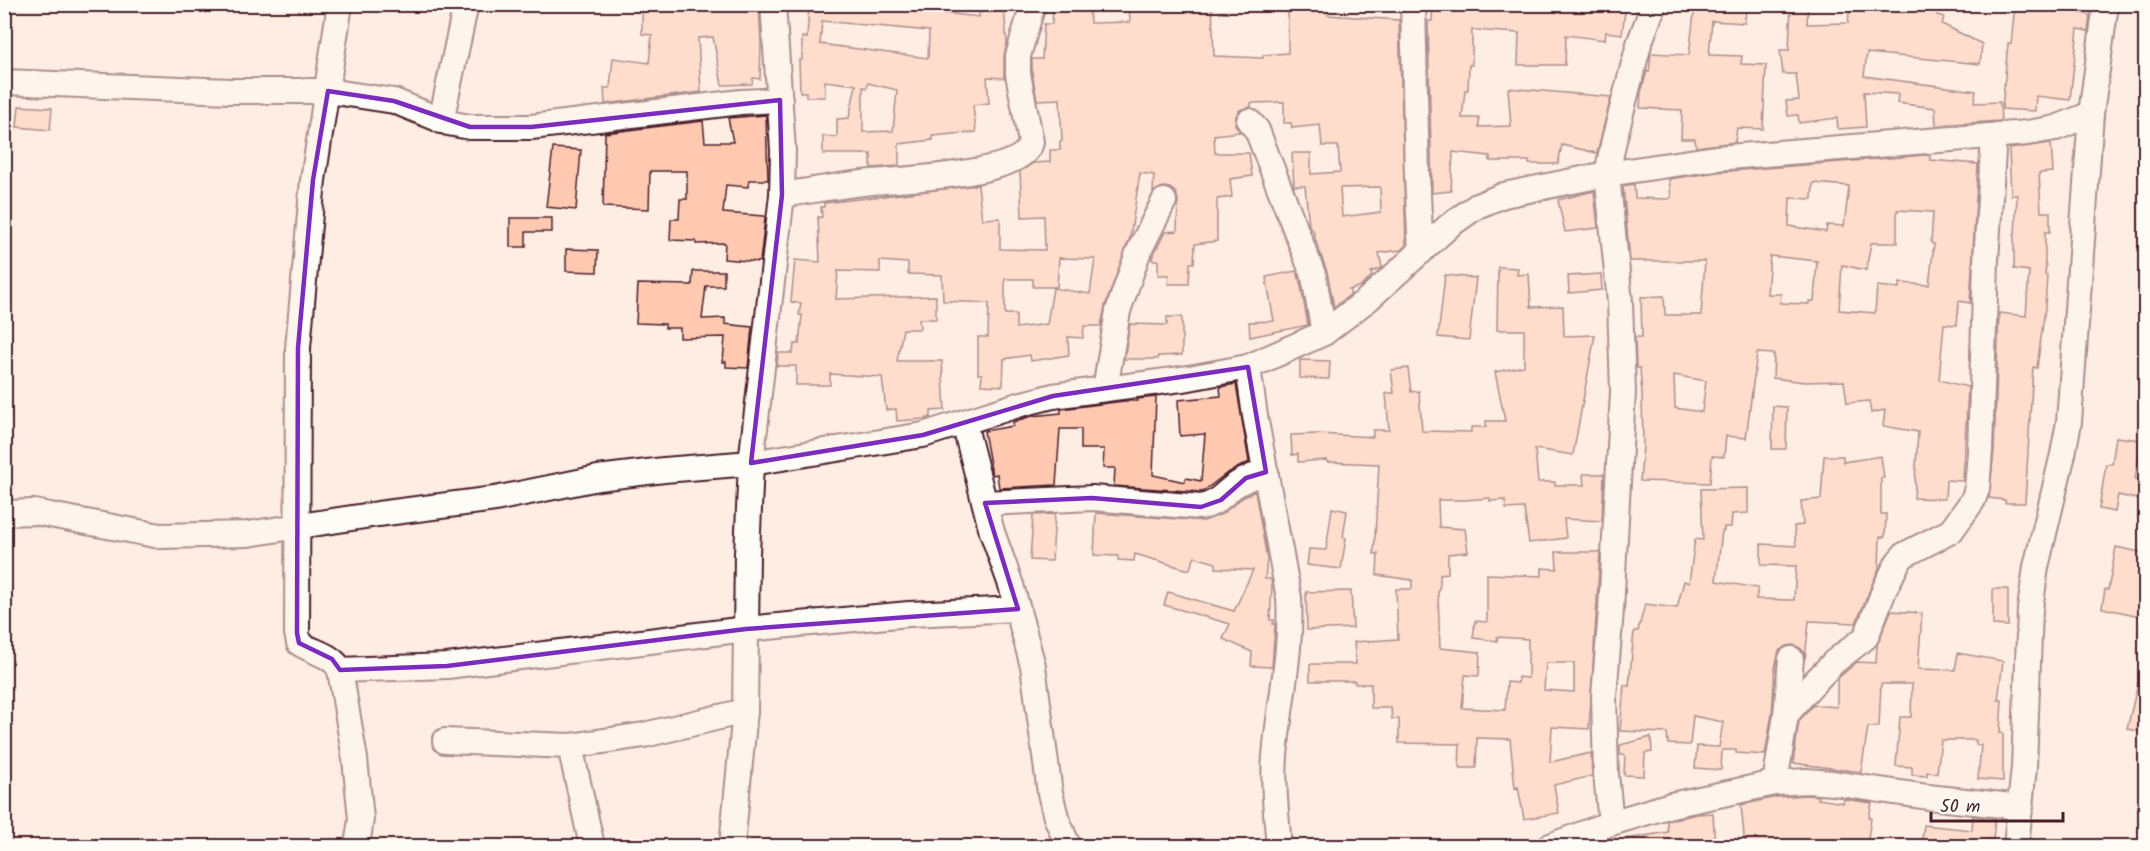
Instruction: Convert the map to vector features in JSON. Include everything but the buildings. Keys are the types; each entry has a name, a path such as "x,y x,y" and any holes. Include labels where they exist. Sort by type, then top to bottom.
{"street":[{"path":"340,4 313,180 298,348 297,633 299,643 333,659 340,670 351,726 361,819 357,846"},
{"path":"441,121 465,4"},
{"path":"732,846 745,711 751,463 782,195 783,150 773,4"},
{"path":"782,195 864,183 969,173 990,168 1028,151 1031,142 1018,74 1018,56 1033,4"},
{"path":"1413,4 1421,252"},
{"path":"1611,823 1606,774 1604,696 1623,392 1620,302 1607,174 1640,44 1654,4"},
{"path":"2016,846 2021,807 2030,609 2036,567 2064,454 2069,422 2091,114 2106,4"},
{"path":"4,82 231,91 328,92 394,101 441,121 470,127 531,127 741,102 780,100"},
{"path":"4,513 34,512 160,536 248,534 495,498 598,478 751,463 923,435 1053,396 1189,378 1248,366 1324,333 1367,300 1450,225 1477,206 1504,195 1607,174 1716,158 1994,136 2056,128 2091,114"},
{"path":"1249,121 1257,130 1314,277 1324,333"},
{"path":"1786,715 1834,662 1866,637 1898,562 1904,555 1951,531 1973,500 1977,489 1986,261 1994,136"},
{"path":"1105,389 1118,311 1138,253 1164,201"},
{"path":"1248,366 1255,416 1289,598 1291,628 1275,748 1279,846"},
{"path":"964,423 992,532 1034,666 1050,793 1056,817 1068,846"},
{"path":"985,502 1092,498 1201,507 1221,500 1231,488 1246,478 1266,472"},
{"path":"340,670 447,666 747,629 909,614 1018,609"},
{"path":"1775,783 1786,715 1791,659"},
{"path":"445,741 570,746 644,735 745,711"},
{"path":"570,746 592,846"},
{"path":"1550,846 1611,823 1671,805 1775,783 1806,781 1833,783 1928,797 2021,807"}],"highlighted area":[{"path":"328,91 394,101 470,127 531,127 780,100 782,195 751,463 923,435 1053,396 1248,367 1266,472 1246,478 1221,500 1201,507 1092,498 985,503 1018,609 746,629 447,666 340,670 332,659 299,643 297,633 298,348 313,180"}]}
